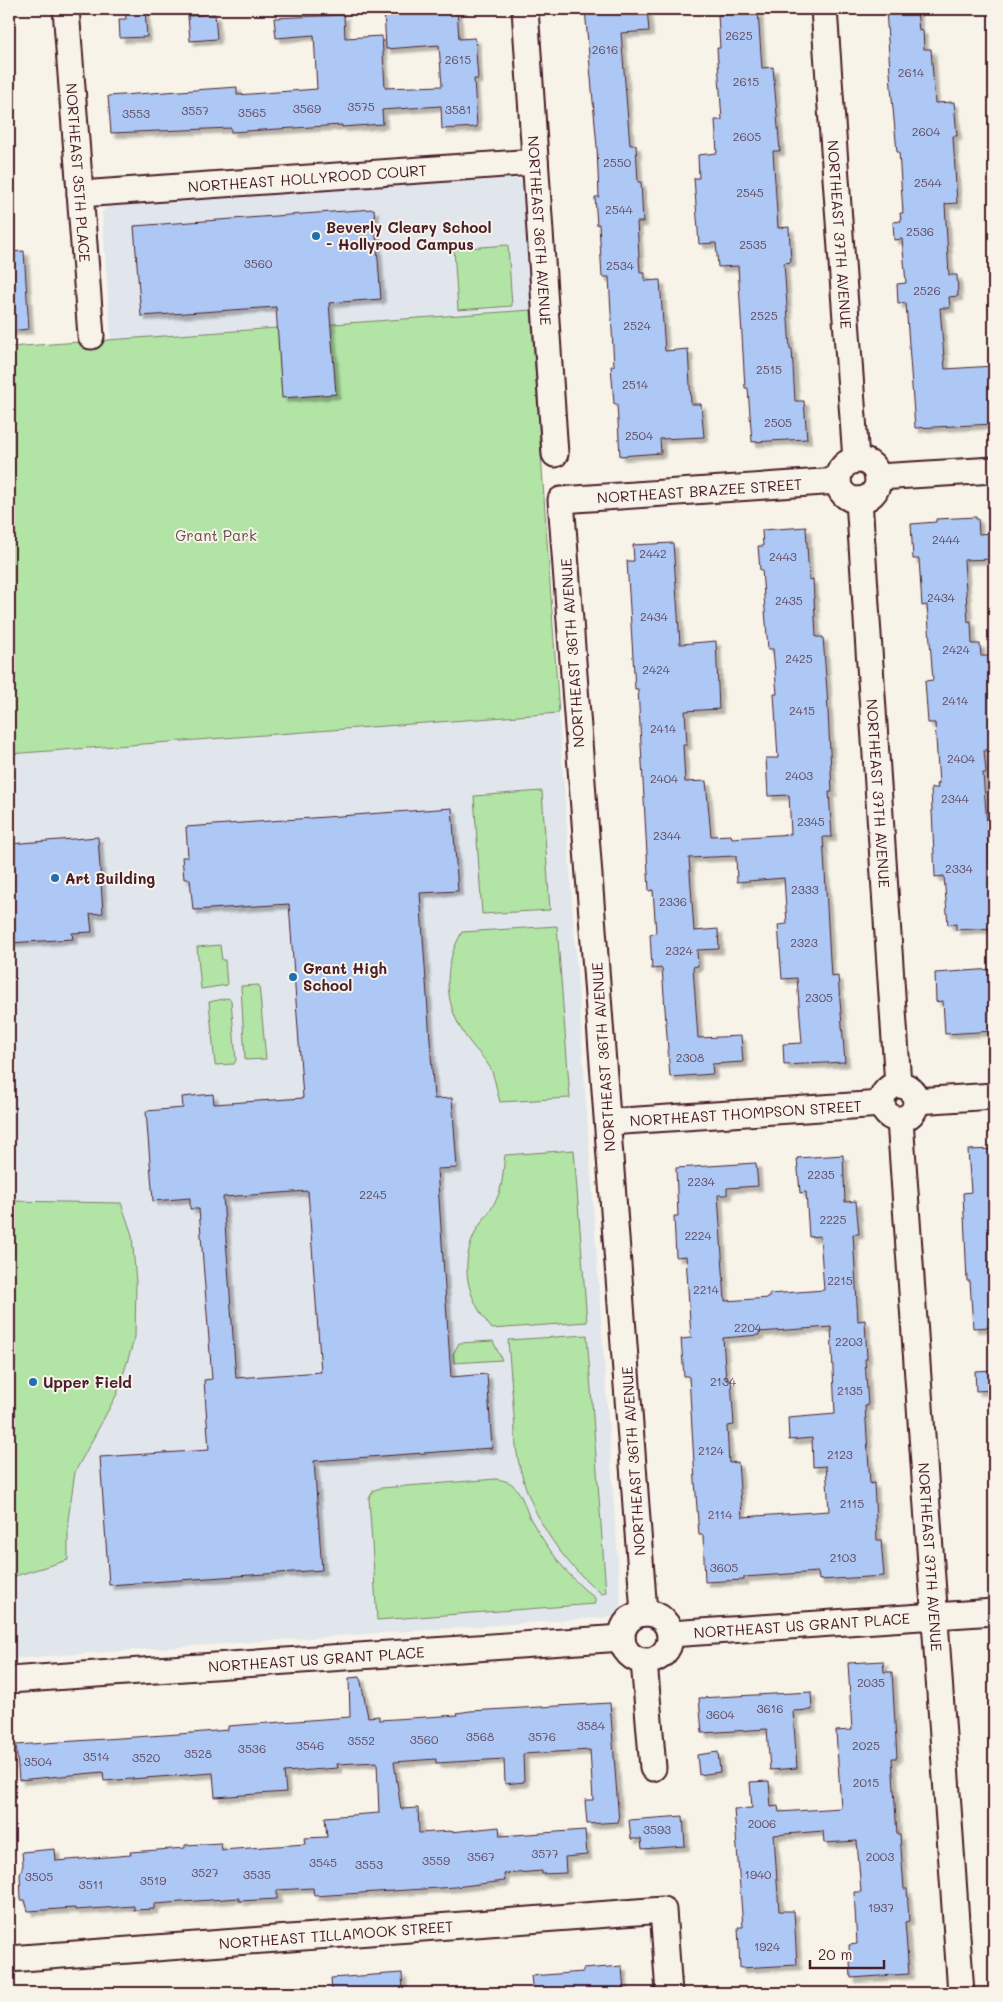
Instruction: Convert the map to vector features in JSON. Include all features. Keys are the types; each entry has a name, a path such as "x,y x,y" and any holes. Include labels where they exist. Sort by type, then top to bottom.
{"street":[{"name":"NORTHEAST 35TH PLACE","path":"66,9 90,336"},
{"name":"NORTHEAST 36TH AVENUE","path":"525,9 555,454"},
{"name":"NORTHEAST 37TH AVENUE","path":"824,9 856,460"},
{"name":"NORTHEAST HOLLYROOD COURT","path":"80,194 535,162"},
{"path":"856,460 871,464 876,470 878,477 878,485 874,492 865,500 852,500 843,494 838,480 842,468 847,463 856,460"},
{"path":"878,477 994,470"},
{"name":"NORTHEAST BRAZEE STREET","path":"561,500 838,480"},
{"name":"NORTHEAST 36TH AVENUE","path":"561,500 644,1613"},
{"name":"NORTHEAST 37TH AVENUE","path":"859,500 893,1103 935,1616 961,1993"},
{"path":"893,1103 905,1086 912,1091 916,1101 994,1096"},
{"name":"NORTHEAST THOMPSON STREET","path":"608,1122 893,1103"},
{"path":"935,1616 994,1612"},
{"path":"644,1613 660,1617 668,1626 670,1634 670,1641 665,1651 655,1658 644,1661 630,1655 622,1638 627,1622 634,1616 644,1613"},
{"name":"NORTHEAST US GRANT PLACE","path":"670,1634 935,1616"},
{"name":"NORTHEAST US GRANT PLACE","path":"9,1680 622,1638"},
{"path":"644,1661 653,1768"},
{"name":"NORTHEAST TILLAMOOK STREET","path":"9,1959 663,1910 669,1993"}],"shaded area":[{"name":"Beverly Cleary School - Hollyrood Campus","path":"511,178 521,180 524,187 531,310 111,340 102,212 108,206"},
{"name":"Grant High School","path":"559,713 621,1605 619,1613 611,1617 9,1659 9,1585 15,1576 67,1560 68,1520 75,1472 92,1440 135,1337 136,1282 132,1235 121,1203 9,1201 9,754"}],"green space":[{"path":"508,245 512,306 458,310 454,249"},
{"name":"Grant Park","path":"531,310 559,713 9,754 9,347"},
{"path":"542,791 550,910 482,914 474,796"},
{"path":"557,926 570,1098 500,1102 491,1069 461,1028 450,1002 448,974 455,946 462,932"},
{"path":"220,945 222,960 225,960 227,985 201,989 197,947"},
{"path":"259,985 266,1059 245,1060 241,986"},
{"path":"228,998 231,1000 236,1060 234,1064 215,1065 209,1002"},
{"path":"574,1150 587,1322 492,1329 476,1305 471,1293 467,1268 471,1242 498,1195 505,1155"},
{"path":"9,1201 121,1203 132,1235 136,1282 135,1337 117,1394 75,1472 68,1520 68,1560 15,1576 9,1585"},
{"path":"587,1335 606,1592 602,1594 586,1580 558,1549 528,1495 516,1449 508,1340"},
{"path":"493,1341 502,1360 454,1363 453,1354 459,1343"},
{"path":"496,1479 514,1486 544,1542 567,1572 595,1598 595,1604 377,1620 369,1498 374,1490"}],"building":[{"path":"125,9 145,9 147,37 120,38 119,19 126,19"},
{"path":"384,9 457,9 459,39 475,38 478,79 474,79 477,127 442,129 441,106 382,110 383,124 231,132 231,128 111,133 108,96 237,87 237,95 317,89 314,35 276,38 274,18 344,15 345,38 382,36 385,88 442,86 439,45 386,49"},
{"path":"585,9 647,9 649,31 621,33 630,145 636,145 638,182 641,182 643,222 637,222 640,273 645,273 645,281 660,280 665,351 688,349 691,404 701,404 704,437 660,439 661,453 620,456 617,404 614,404 611,366 614,366 609,277 602,277 599,224 597,225 595,197 599,197 597,147"},
{"path":"886,9 917,9 919,31 923,30 924,49 931,49 935,103 954,102 957,136 953,136 957,203 945,204 949,275 957,275 958,296 949,297 950,308 940,308 945,369 994,366 994,424 915,428 906,303 898,304 897,284 906,283 902,239 894,240 893,222 901,221 900,213 903,213"},
{"path":"758,12 762,68 773,67 780,151 773,151 778,228 789,227 791,262 784,263 790,349 792,349 795,401 804,401 807,439 752,442 748,388 745,388 738,266 718,267 716,243 699,244 694,178 699,178 698,155 717,153 715,120 722,120 717,48 720,48 718,15"},
{"path":"215,14 217,39 190,41 188,16"},
{"path":"374,209 381,299 329,303 336,394 282,398 276,307 141,316 134,226"},
{"path":"24,251 29,329 9,331 9,252"},
{"path":"976,517 978,519 979,534 994,533 994,559 964,560 968,622 971,621 972,644 980,644 981,656 994,656 994,750 984,750 986,773 983,773 992,890 994,890 994,928 956,930 956,924 948,925 944,876 935,877 931,788 938,788 937,784 939,784 935,723 928,723 925,681 933,680 927,605 922,606 919,559 913,559 911,524 936,522 936,519"},
{"path":"806,527 809,580 813,579 816,637 823,637 827,691 832,792 829,792 832,837 823,837 831,977 838,976 845,1062 784,1065 783,1044 802,1043 797,978 782,979 778,925 787,924 784,878 737,882 736,856 689,858 694,931 718,929 719,949 697,950 698,966 693,967 698,1038 741,1036 743,1062 712,1064 713,1074 670,1077 662,968 652,969 650,934 656,933 653,890 649,891 638,689 635,689 627,561 634,561 633,545 673,543 680,644 716,641 719,709 685,711 687,745 683,745 685,782 706,781 711,836 731,835 732,838 791,834 789,795 768,796 766,758 778,758 774,694 777,694 773,649 768,649 762,570 760,570 758,546 763,546 762,530"},
{"path":"452,808 458,891 420,893 434,1099 452,1098 457,1168 437,1169 451,1377 487,1374 492,1448 314,1461 322,1570 109,1585 100,1457 209,1450 204,1380 212,1379 199,1209 190,1209 190,1198 153,1201 146,1111 183,1108 182,1097 213,1094 214,1104 303,1098 289,904 193,910 190,879 184,879 182,857 188,857 186,827","holes":["308,1191 321,1372 236,1378 223,1197"]},
{"name":"Art Building","path":"98,837 103,913 90,914 92,932 72,933 73,939 9,943 9,844"},
{"path":"994,969 994,1031 945,1034 943,1001 936,1002 935,973"},
{"path":"994,1149 994,1327 973,1328 970,1281 967,1281 963,1193 971,1192 968,1150"},
{"path":"843,1155 845,1202 856,1201 859,1234 853,1234 858,1321 865,1320 868,1406 865,1406 870,1484 874,1483 877,1540 881,1540 884,1576 819,1580 818,1572 744,1577 744,1580 705,1582 703,1535 699,1535 689,1376 684,1376 681,1339 691,1338 686,1256 676,1257 674,1216 678,1216 676,1168 756,1163 758,1186 727,1188 727,1195 718,1195 725,1301 769,1298 769,1294 824,1290 820,1236 809,1237 806,1192 800,1193 797,1158","holes":["831,1327 835,1414 788,1418 789,1440 812,1438 813,1467 826,1466 829,1511 742,1517 738,1462 729,1463 727,1426 734,1425 731,1380 726,1380 723,1338 759,1335 759,1332"]},
{"path":"994,1370 994,1390 976,1391 975,1371"},
{"path":"883,1661 884,1672 892,1672 897,1758 892,1758 897,1835 900,1835 904,1889 907,1889 909,1921 905,1922 909,1974 851,1978 849,1945 857,1944 854,1892 861,1892 857,1841 824,1843 823,1831 774,1835 779,1911 794,1911 797,1965 740,1968 738,1927 743,1927 734,1809 752,1808 750,1782 769,1781 771,1807 778,1806 779,1812 841,1808 836,1731 852,1730 848,1663"},
{"path":"360,1677 368,1717 379,1716 379,1720 458,1715 457,1713 470,1711 610,1703 619,1822 587,1824 585,1800 593,1800 590,1750 523,1754 524,1782 505,1784 504,1759 436,1763 436,1759 394,1762 401,1809 418,1808 419,1833 499,1827 500,1836 585,1830 587,1855 565,1857 566,1873 542,1874 542,1871 504,1874 505,1881 455,1887 314,1896 313,1888 277,1890 277,1899 239,1901 239,1898 154,1904 154,1909 134,1910 134,1906 28,1911 25,1900 21,1900 20,1874 23,1865 22,1852 55,1849 56,1861 131,1855 130,1852 185,1848 185,1845 221,1843 222,1850 305,1844 304,1838 327,1837 325,1817 379,1813 377,1762 337,1764 338,1768 284,1772 286,1792 215,1797 213,1773 104,1781 103,1772 19,1780 16,1745 228,1730 228,1726 350,1717 349,1678"},
{"path":"811,1692 812,1710 793,1711 797,1768 770,1770 767,1729 702,1733 699,1698"},
{"path":"718,1752 720,1772 699,1775 697,1755"},
{"path":"683,1816 685,1846 642,1849 641,1839 631,1839 629,1820"},
{"path":"622,1966 624,1993 533,1993 531,1976 583,1972 583,1969"},
{"path":"402,1973 403,1993 332,1993 331,1978"}],"place":[{"name":"Beverly Cleary School - Hollyrood Campus","path":"316,236"},
{"name":"Art Building","path":"55,878"},
{"name":"Grant High School","path":"293,977"},
{"name":"Upper Field","path":"33,1382"}]}
